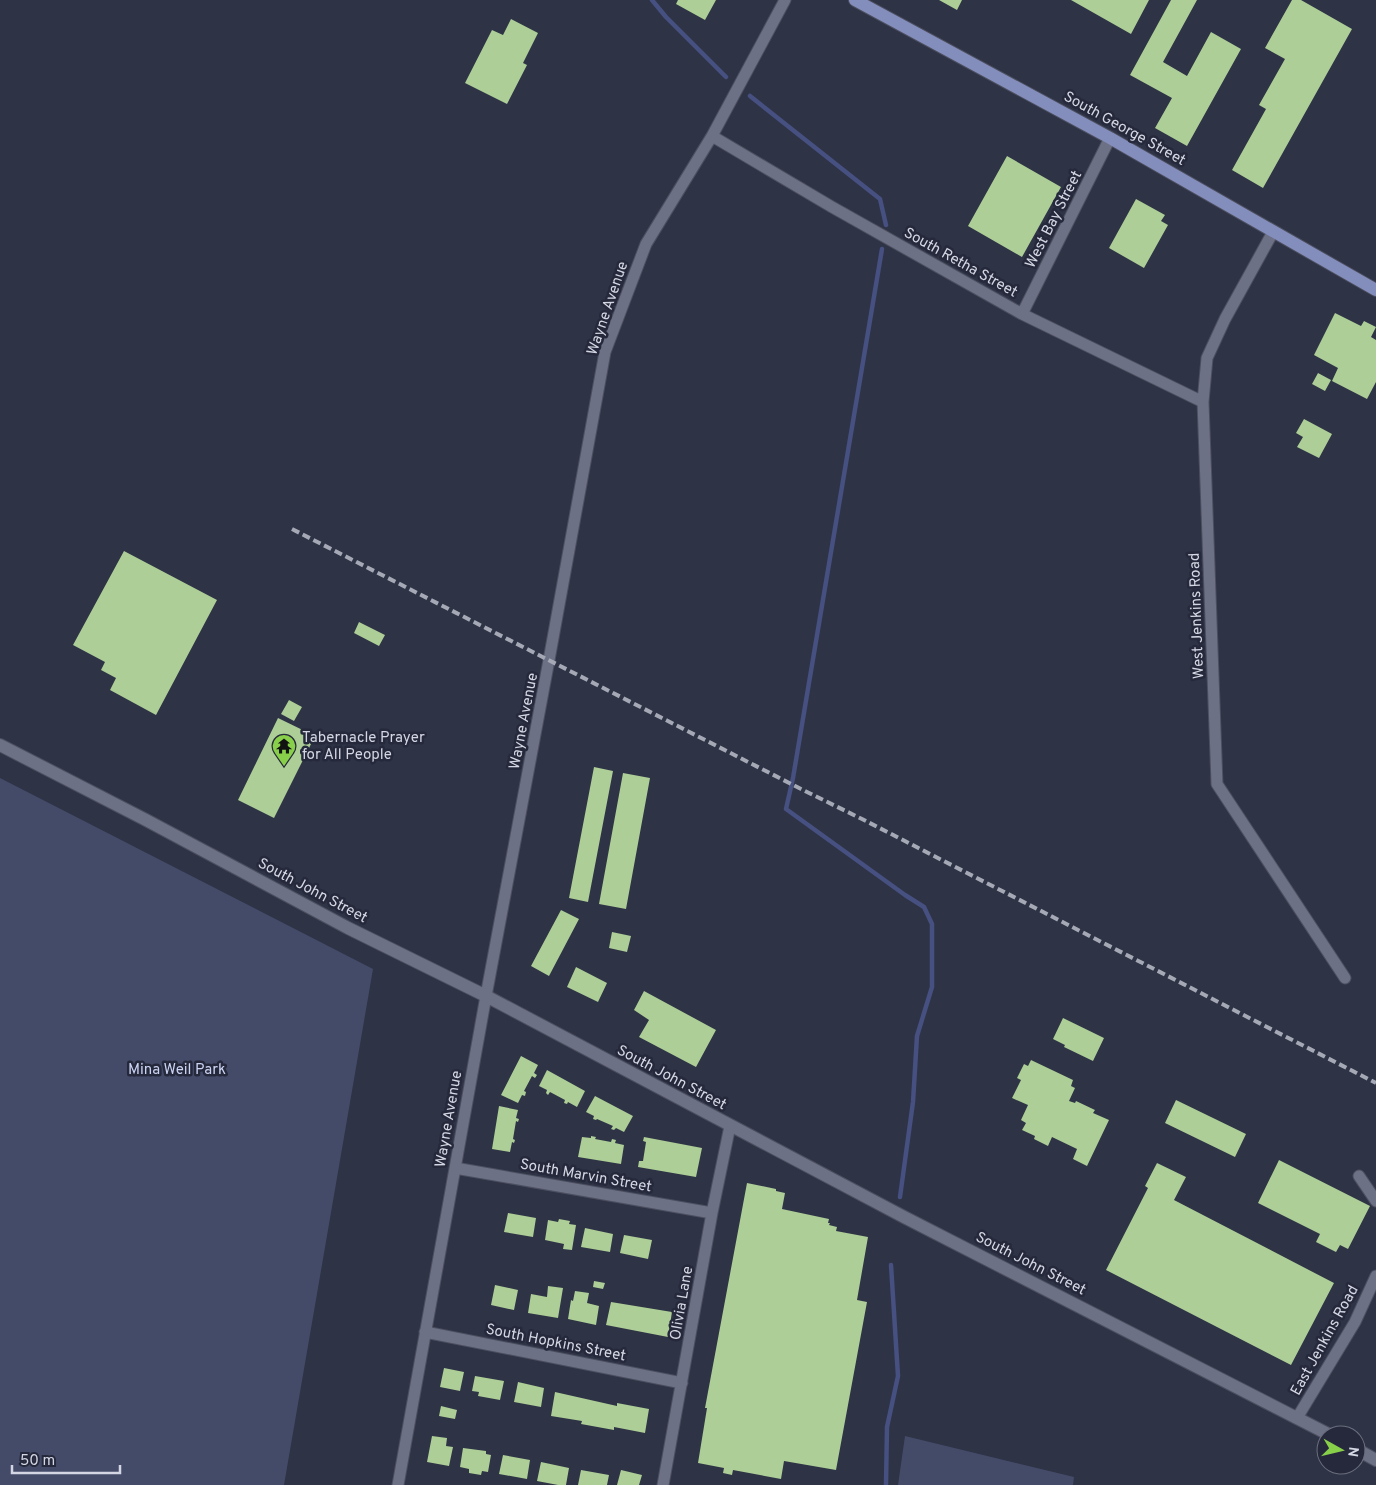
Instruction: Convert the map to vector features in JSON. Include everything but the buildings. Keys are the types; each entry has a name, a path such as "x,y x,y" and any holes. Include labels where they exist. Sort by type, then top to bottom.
{"main road":[{"name":"South George Street","path":"855,0 1110,138 1376,290"}],"street":[{"name":"Wayne Avenue","path":"398,1485 605,352 646,244 712,136 785,0"},
{"name":"South Retha Street","path":"712,136 832,207 1022,314 1203,402"},
{"name":"West Bay Street","path":"1022,314 1110,138"},
{"name":"West Jenkins Road","path":"1273,232 1225,319 1207,358 1203,402 1217,784 1345,978"},
{"name":"South John Street","path":"0,745 137,815 348,928 486,996 730,1126 1316,1428"},
{"name":"Olivia Lane","path":"663,1485 712,1213 730,1126"},
{"name":"South Marvin Street","path":"455,1168 712,1213"},
{"path":"1359,1176 1376,1201"},
{"name":"East Jenkins Road","path":"1297,1418 1355,1322 1376,1276"},
{"name":"South Hopkins Street","path":"425,1332 682,1382"}],"green space":[{"name":"Mina Weil Park","path":"0,778 373,969 284,1485 0,1485"},
{"path":"905,1436 1074,1477 1073,1485 898,1485"}],"waterway":[{"path":"652,0 666,17 726,77"},
{"path":"750,96 880,199 886,225"},
{"path":"882,249 793,778 786,809 924,907 932,924 932,987 917,1036 913,1102 900,1197"},
{"path":"886,1485 887,1427 898,1376 891,1265"}],"railway":[{"path":"292,529 1376,1083"}],"place":[{"name":"Tabernacle Prayer for All People","path":"284,767"}]}
